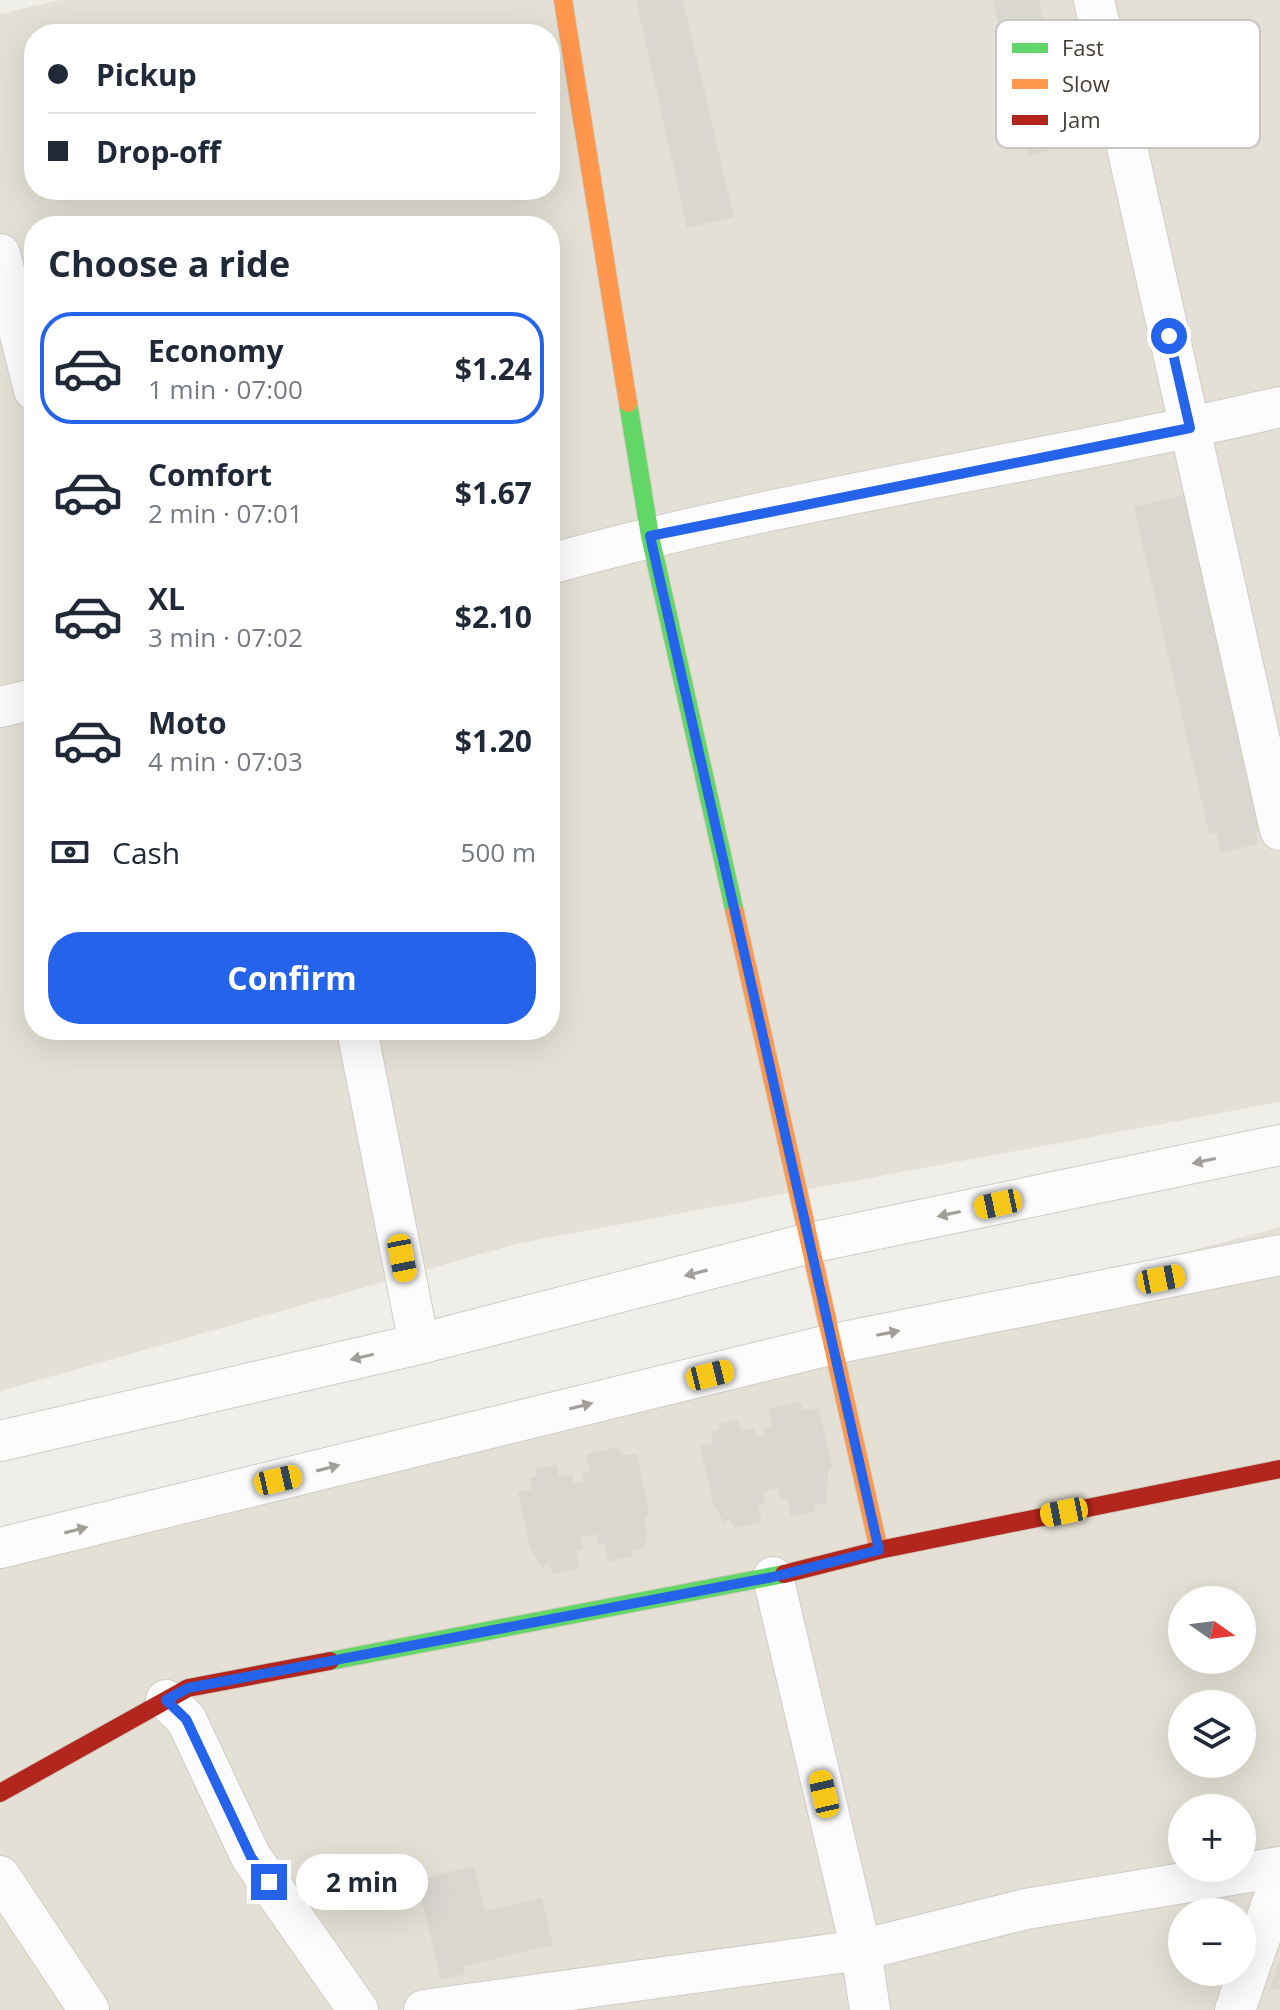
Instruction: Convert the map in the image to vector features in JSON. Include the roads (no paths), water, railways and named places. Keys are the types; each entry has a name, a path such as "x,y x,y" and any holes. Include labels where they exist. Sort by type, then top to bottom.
{"street":[{"path":"563,0 650,536 879,1550"},
{"path":"1094,0 1098,20"},
{"path":"1127,148 1280,830"},
{"path":"0,254 8,321 24,363"},
{"path":"560,561 650,536 1190,428 1280,407"},
{"path":"0,707 24,701"},
{"path":"359,1040 419,1344"},
{"path":"0,1441 419,1344 810,1243 1280,1145"},
{"path":"0,1548 833,1344 1280,1255"},
{"path":"0,1793 188,1688 773,1577 879,1550 1280,1469"},
{"path":"773,1577 861,1950 870,2010"},
{"path":"166,1700 186,1719 251,1857 358,2010"},
{"path":"424,2010 861,1950 1026,1909 1280,1867"},
{"path":"0,1876 89,2010"},
{"path":"1235,2010 1280,1880"}]}
